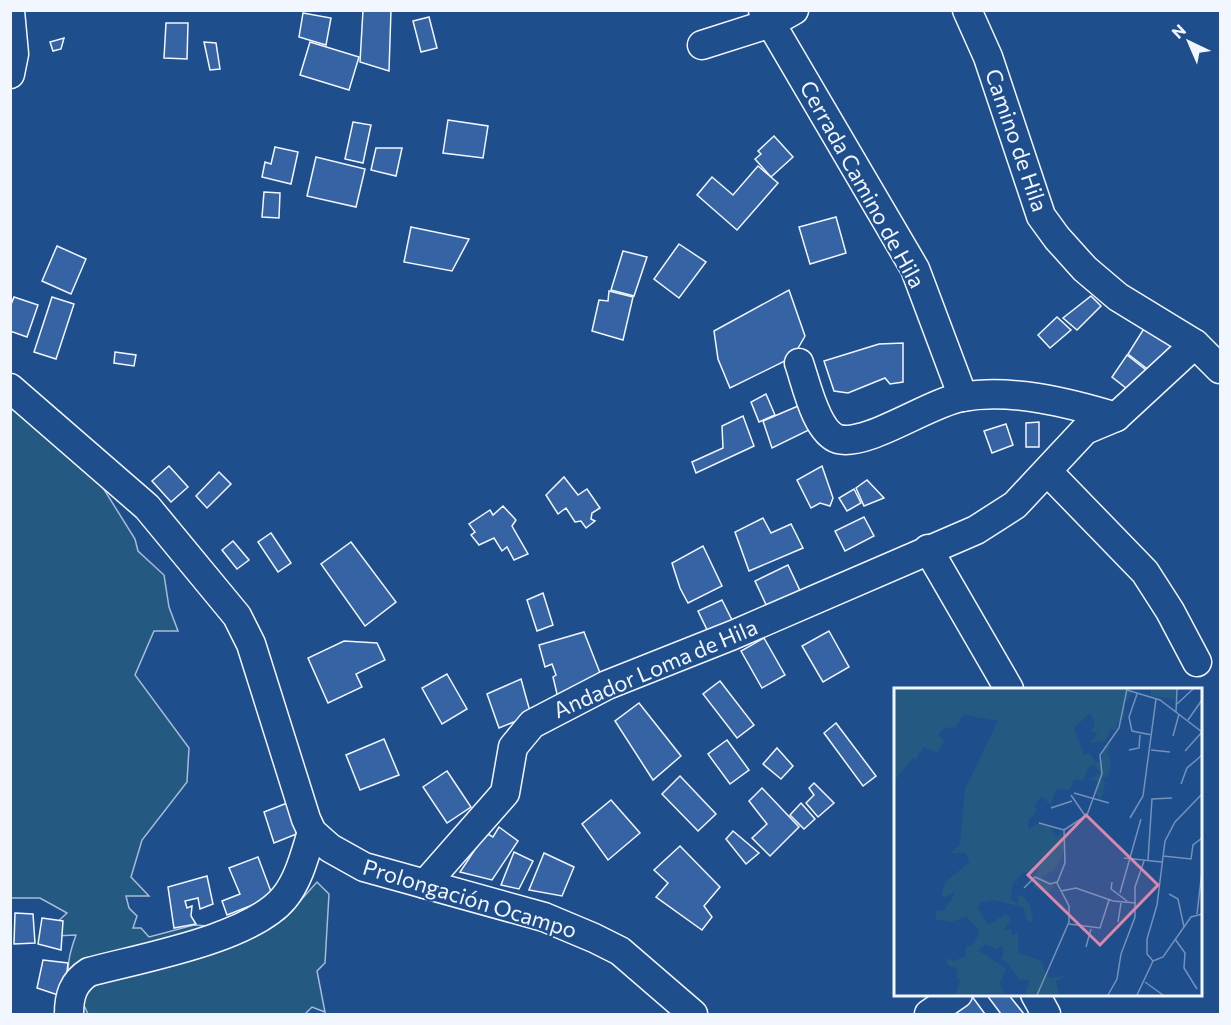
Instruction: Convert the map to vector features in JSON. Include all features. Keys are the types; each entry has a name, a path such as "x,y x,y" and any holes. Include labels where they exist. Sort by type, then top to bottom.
{"street":[{"name":"Camino de Hila","path":"967,10 988,57 1041,216 1085,269 1118,297 1195,344 1221,369"},
{"path":"10,74 14,54 11,15"},
{"path":"702,45 776,15"},
{"name":"Cerrada Camino de Hila","path":"776,15 915,269 963,397"},
{"name":"Andador Loma de Hila","path":"425,884 505,793 513,747 521,734 544,715 607,685 733,635 976,530 1015,505 1085,430 1116,417 1195,344"},
{"path":"799,363 814,411 827,432 836,438 849,441 868,437 933,406 963,397 1059,400 1116,417"},
{"path":"10,388 147,507 237,616 251,644 312,832 296,878 284,898 266,916 213,937 89,972 80,978 72,989 69,1014"},
{"path":"1048,472 1145,572 1170,610 1197,662"},
{"path":"928,549 1008,688"},
{"name":"Prolongación Ocampo","path":"312,832 347,860 544,917 594,938 620,951 693,1014"},
{"path":"928,1014 955,995"},
{"path":"1036,995 1046,1014"}],"shaded area":[{"path":"10,401 95,475 135,539 138,551 164,575 169,607 178,631 154,631 135,675 189,748 187,782 142,840 131,877 149,896 126,896 129,908 137,916 133,928 141,928 149,937 194,925 238,928 266,918 284,919 317,882 329,894 325,963 317,971 325,1012 312,1007 305,1014 88,1014 68,969 76,935 53,936 52,927 67,913 40,898 11,898"}],"building":[{"path":"363,10 391,10 389,71 360,62"},
{"path":"303,13 331,18 326,45 299,37"},
{"path":"429,17 437,48 421,52 413,21"},
{"path":"166,23 188,23 187,59 164,58"},
{"path":"64,38 61,49 53,51 50,42"},
{"path":"204,42 216,43 220,69 210,70"},
{"path":"310,42 359,57 349,90 300,75"},
{"path":"448,120 488,126 483,158 443,153"},
{"path":"353,122 371,125 363,163 345,159"},
{"path":"774,136 793,157 771,177 755,159 761,154 758,151"},
{"path":"275,147 298,152 291,184 262,177 265,162 271,164"},
{"path":"376,148 402,148 396,176 371,170"},
{"path":"316,157 365,169 356,207 307,196"},
{"path":"758,166 778,183 737,230 697,195 712,177 733,195"},
{"path":"264,192 280,193 279,218 262,217"},
{"path":"836,217 846,253 810,264 799,227"},
{"path":"411,227 469,239 452,271 404,262"},
{"path":"679,244 706,262 679,298 654,279"},
{"path":"57,246 86,259 71,294 42,281"},
{"path":"623,251 647,257 634,296 611,290"},
{"path":"789,290 805,336 793,357 730,388 718,359 714,331"},
{"path":"609,291 633,297 623,340 592,331 599,300 608,301"},
{"path":"1091,296 1101,306 1077,330 1063,318"},
{"path":"14,297 38,305 27,337 10,331 10,307"},
{"path":"52,297 74,304 56,359 34,352"},
{"path":"1057,317 1071,330 1050,348 1038,335"},
{"path":"1150,319 1183,342 1150,371 1128,354"},
{"path":"903,343 903,382 890,384 885,378 848,393 834,391 824,361 879,344"},
{"path":"115,352 136,355 134,366 114,363"},
{"path":"1127,355 1146,370 1126,388 1112,377"},
{"path":"766,394 775,415 759,422 751,402"},
{"path":"805,403 817,426 772,448 763,421"},
{"path":"743,416 754,446 696,473 692,462 723,448 722,426"},
{"path":"1039,422 1039,447 1026,447 1026,423"},
{"path":"1006,424 1013,445 992,453 984,431"},
{"path":"169,466 188,487 171,502 152,481"},
{"path":"822,466 833,498 830,506 820,503 811,508 797,480"},
{"path":"219,472 231,484 207,508 196,496"},
{"path":"564,477 578,495 587,489 600,508 592,513 591,519 595,521 586,528 581,521 575,522 566,508 558,514 546,495"},
{"path":"867,480 884,498 864,506 856,488"},
{"path":"854,489 861,503 847,511 839,498"},
{"path":"503,506 516,520 512,526 528,554 514,560 507,547 502,551 494,538 479,545 471,535 475,532 469,524 490,510 493,515"},
{"path":"864,517 874,536 845,551 835,531"},
{"path":"763,518 771,533 791,524 803,548 749,571 735,532"},
{"path":"271,533 291,563 278,572 258,542"},
{"path":"233,541 249,560 237,569 222,550"},
{"path":"351,542 396,602 365,626 321,564"},
{"path":"703,546 722,586 688,603 680,588 672,563"},
{"path":"788,565 802,595 769,611 755,581"},
{"path":"543,593 553,625 537,631 527,600"},
{"path":"722,600 735,626 711,638 698,611"},
{"path":"829,631 849,667 823,682 802,646"},
{"path":"584,632 602,678 558,698 553,677 556,675 552,664 545,667 539,645"},
{"path":"764,638 785,675 762,688 741,651"},
{"path":"344,641 377,643 385,660 356,674 362,687 328,703 308,658"},
{"path":"447,674 467,709 442,724 422,688"},
{"path":"521,679 531,715 499,728 487,694"},
{"path":"720,681 754,725 737,738 703,694"},
{"path":"639,703 681,756 653,780 615,721"},
{"path":"836,723 876,776 863,786 824,733"},
{"path":"384,739 399,775 360,790 346,755"},
{"path":"727,740 749,770 730,784 708,754"},
{"path":"777,748 793,766 781,779 763,764"},
{"path":"447,771 471,807 447,823 423,787"},
{"path":"680,776 716,814 698,831 662,794"},
{"path":"814,783 834,803 818,817 806,803 814,795 809,788"},
{"path":"762,788 799,827 770,856 752,838 767,824 749,801"},
{"path":"295,800 309,829 274,843 264,812"},
{"path":"611,800 640,833 608,860 582,824"},
{"path":"801,803 815,819 804,829 790,815"},
{"path":"499,827 518,841 492,880 460,872 486,833 493,837"},
{"path":"733,831 759,853 746,864 726,839"},
{"path":"680,846 720,887 704,906 712,917 702,930 656,897 668,883 654,870"},
{"path":"514,852 533,861 519,889 501,885"},
{"path":"544,853 574,867 562,896 529,890"},
{"path":"258,857 273,897 227,915 222,901 240,894 229,868"},
{"path":"207,876 213,904 200,909 198,898 185,901 187,908 192,906 191,916 196,924 174,928 168,887"},
{"path":"15,913 33,914 35,943 14,944"},
{"path":"42,918 63,921 61,950 38,944"},
{"path":"43,960 68,963 64,997 37,988"},
{"path":"971,995 985,1014 949,1014"},
{"path":"987,995 1009,995 1024,1014 1001,1014"}]}
